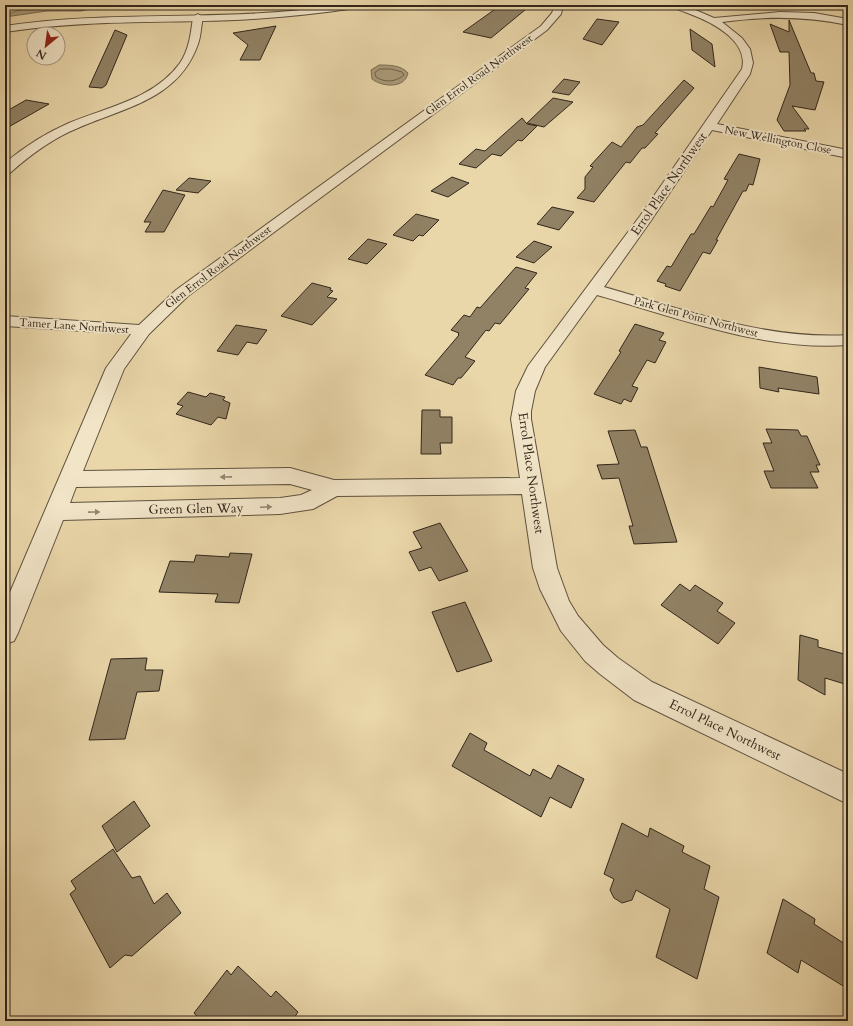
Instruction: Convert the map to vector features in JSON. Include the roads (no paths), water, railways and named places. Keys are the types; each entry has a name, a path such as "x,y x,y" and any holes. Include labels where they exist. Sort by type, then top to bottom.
{"street":[{"path":"5,30 44,24 78,22 290,14 356,5"},
{"name":"Glen Errol Road Northwest","path":"5,633 115,368 143,330 182,293 544,28 556,14 559,5"},
{"name":"Errol Place Northwest","path":"675,5 712,21 738,39 745,49 749,60 745,74 645,219 537,366 526,387 522,401 521,419 545,568 550,587 564,616 590,650 615,672 643,691 848,789"},
{"path":"712,21 753,15 785,14 820,17 848,22"},
{"path":"5,170 25,153 56,134 140,101 165,85 173,78 192,52 197,33 198,17"},
{"name":"New Wellington Close","path":"709,126 848,154"},
{"name":"Park Glen Point Northwest","path":"594,289 744,332 845,345"},
{"name":"Tamer Lane Northwest","path":"5,321 143,330"},
{"name":"Green Glen Way","path":"69,479 290,476 334,488 532,486"},
{"name":"Green Glen Way","path":"55,512 280,506 305,503 334,488"}],"water":[{"path":"39,5 102,5 100,7 81,11 47,11 5,17 5,14"},
{"path":"379,65 391,65 402,68 408,73 403,82 393,85 381,84 372,79 371,70"}]}
